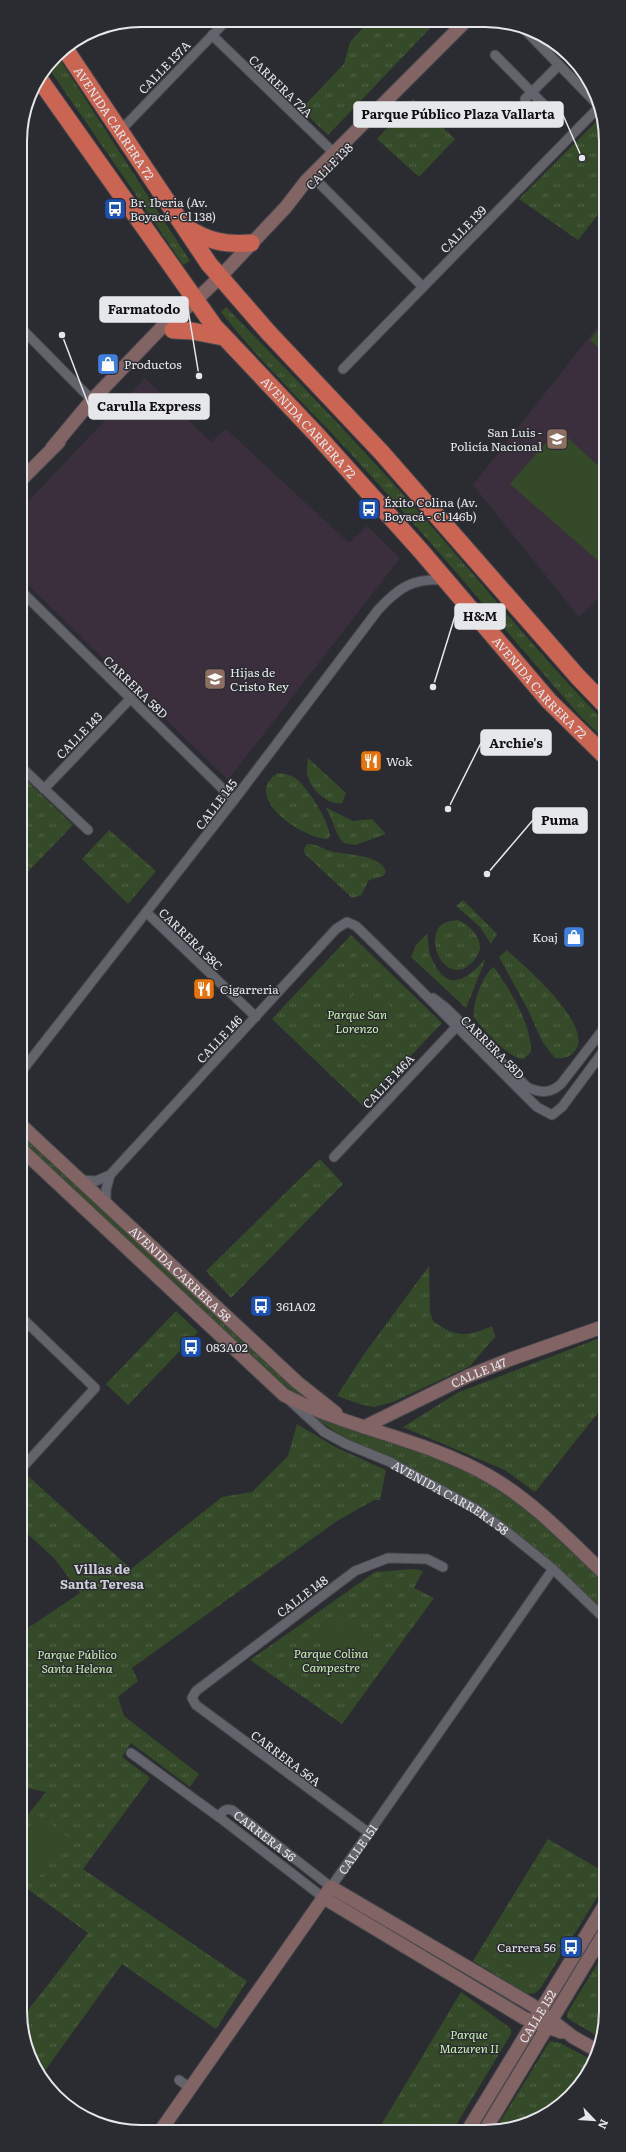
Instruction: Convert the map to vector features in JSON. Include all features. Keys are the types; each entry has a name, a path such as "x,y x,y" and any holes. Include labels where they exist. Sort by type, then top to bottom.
{"highway":[{"name":"AVENIDA CARRERA 72","path":"68,53 182,224 220,276 268,332 382,453 578,677 599,699"},
{"name":"AVENIDA CARRERA 72","path":"42,83 195,301 223,337 317,435 446,580 549,701 599,750"},
{"path":"182,224 212,241 224,244 251,243"},
{"path":"173,330 192,331 223,337"}],"main road":[{"name":"CALLE 138","path":"286,207 306,181 460,27"},
{"name":"CALLE 138","path":"52,448 92,400 166,323 195,301 286,207 316,180 365,129 384,104"},
{"name":"CALLE 138","path":"27,474 52,448 98,407 173,330 195,301"},
{"name":"AVENIDA CARRERA 58","path":"27,1131 297,1382 343,1419"},
{"name":"AVENIDA CARRERA 58","path":"27,1156 284,1395 300,1404 454,1459 489,1476 523,1499 599,1569"},
{"name":"CALLE 147","path":"364,1427 468,1376 599,1327"},
{"name":"CALLE 151","path":"164,2125 332,1887"},
{"name":"CARRERA 56","path":"332,1887 536,2016"},
{"name":"CARRERA 56","path":"324,1898 462,1982 536,2016 592,2048"},
{"name":"CALLE 152","path":"471,2125 599,1914"},
{"name":"CALLE 152","path":"488,2125 599,1941"}],"street":[{"name":"CALLE 137A","path":"120,131 220,27"},
{"name":"CARRERA 72A","path":"212,35 334,153"},
{"path":"532,38 589,96"},
{"path":"494,55 528,96 558,119"},
{"path":"528,96 559,65"},
{"name":"CALLE 139","path":"343,369 595,111"},
{"path":"316,180 423,287"},
{"path":"27,334 92,400"},
{"name":"CALLE 145","path":"27,1064 234,800 378,610 393,593 411,583 424,580 446,580"},
{"name":"CARRERA 58D","path":"27,597 234,800"},
{"name":"CALLE 143","path":"44,789 131,698"},
{"path":"27,773 88,830"},
{"name":"CARRERA 58C","path":"146,912 256,1017"},
{"name":"CARRERA 58D","path":"347,922 356,926 458,1025 537,1107 552,1115 562,1107 599,1057"},
{"name":"CALLE 146","path":"110,1175 336,930 347,922"},
{"name":"CARRERA 58D","path":"458,1025 527,1087 534,1090 548,1092 554,1090 562,1084 599,1035"},
{"name":"CALLE 146A","path":"334,1157 458,1025"},
{"path":"80,1180 96,1181 110,1175"},
{"path":"106,1205 106,1190 110,1175"},
{"path":"27,1323 96,1388 27,1463"},
{"name":"AVENIDA CARRERA 58","path":"284,1395 324,1432 346,1444 390,1462 450,1493 501,1527 553,1569 599,1613"},
{"name":"CALLE 148","path":"192,1698 196,1691 355,1571 388,1558 427,1559 443,1567"},
{"name":"CALLE 151","path":"332,1887 553,1569"},
{"name":"CARRERA 56A","path":"192,1698 196,1705 369,1833"},
{"name":"CARRERA 56","path":"131,1753 219,1817 324,1898"},
{"name":"CARRERA 56","path":"219,1817 223,1810 232,1810 332,1887"},
{"path":"179,2080 190,2088"}],"shaded area":[{"name":"San Luis - Policía Nacional","path":"599,324 599,597 579,617 473,485"},
{"name":"Hijas de Cristo Rey","path":"145,378 211,442 226,429 349,543 367,526 400,558 228,780 27,584 27,503"}],"green space":[{"path":"364,27 431,27 328,135 301,109 344,64 350,42"},
{"path":"61,60 190,261 183,265 51,72"},
{"path":"413,99 455,139 419,177 377,139"},
{"path":"597,121 599,134 599,213 578,240 519,199"},
{"path":"226,307 305,389 434,529 539,651 599,716 599,734 581,717 390,497 255,352 221,312"},
{"path":"599,328 599,348 590,340"},
{"path":"558,429 599,466 599,562 510,484"},
{"path":"308,758 346,793 342,803 336,803 324,798 314,789 308,777"},
{"path":"278,773 296,778 308,791 318,806 329,829 330,836 328,839 304,832 279,815 270,804 266,793 268,782"},
{"path":"27,781 73,825 27,873"},
{"path":"325,807 353,821 372,819 386,834 355,845 344,843 338,835"},
{"path":"109,830 156,871 128,904 82,859"},
{"path":"307,844 316,845 330,851 370,858 383,866 386,872 383,876 369,880 361,895 352,898 305,854 304,849"},
{"path":"463,900 497,934 491,944 480,927 456,906"},
{"path":"458,920 474,932 480,944 480,949 476,958 468,966 460,970 447,966 442,961 438,954 435,938 440,926 446,922"},
{"path":"427,934 432,959 444,977 451,980 458,980 465,977 479,966 486,958 466,1008 411,957 416,945"},
{"name":"Parque San Lorenzo","path":"351,935 442,1023 363,1106 272,1019"},
{"path":"507,950 543,984 569,1015 576,1030 578,1043 572,1054 564,1058 555,1058 543,1043 527,1008 499,957"},
{"path":"494,967 507,986 524,1018 530,1041 531,1052 524,1059 512,1055 497,1043 474,1017 475,1005 482,982 490,970"},
{"path":"356,989 391,1006 382,1024 348,1007"},
{"path":"343,1009 385,1030 375,1050 333,1030"},
{"path":"27,1138 316,1402 292,1391 282,1384 27,1148"},
{"path":"320,1159 343,1184 231,1298 206,1271"},
{"path":"429,1266 430,1312 433,1321 441,1327 455,1333 462,1334 468,1334 492,1326 495,1337 470,1366 393,1402 374,1407 337,1396 362,1357"},
{"path":"176,1311 198,1332 128,1405 106,1384"},
{"path":"599,1338 599,1412 535,1492 505,1470 403,1427 459,1392"},
{"path":"309,1414 432,1457 456,1467 515,1500 555,1534 599,1578 599,1608 521,1536 473,1502 399,1461 346,1439"},
{"name":"Parque Público Santa Helena","path":"297,1424 335,1447 386,1470 380,1500 374,1500 337,1521 132,1668 138,1681 118,1697 124,1716 199,1774 190,1787 131,1743 122,1757 150,1778 83,1869 247,1981 216,2029 122,1964 44,2071 33,2047 29,2033 27,2012 88,1933 27,1889 27,1816 46,1792 27,1788 27,1629 80,1593 55,1559 27,1534 27,1477 28,1476 131,1569 222,1497 252,1492 288,1456"},
{"name":"Parque Colina Campestre","path":"415,1569 423,1571 414,1588 434,1598 342,1724 250,1660 375,1572"},
{"path":"328,1619 372,1634 365,1657 321,1643"},
{"path":"301,1647 343,1669 334,1688 292,1666"},
{"path":"39,1815 69,1838 55,1856 27,1835 27,1830"},
{"path":"548,1839 599,1869 599,1894 540,1989 535,1993 527,1994 473,1961"},
{"path":"27,1840 52,1859 39,1877 27,1868"},
{"path":"339,1895 519,2003 517,2008 336,1900"},
{"path":"506,1931 545,1954 531,1977 492,1954"},
{"path":"599,1961 599,2018 596,2035 567,2018 567,2013"},
{"name":"Parque Mazuren II","path":"461,1992 511,2029 511,2034 456,2125 381,2125"},
{"name":"Parque Mazuren II","path":"550,2041 560,2043 588,2058 580,2074 560,2097 542,2110 521,2119 499,2124"},
{"path":"522,2048 526,2049 481,2125 475,2125"}],"place":[{"name":"Parque Público Plaza Vallarta","path":"582,158"},
{"name":"Br. Iberia (Av. Boyacá - Cl 138)","path":"115,209"},
{"name":"Carulla Express","path":"62,335"},
{"name":"Productos","path":"108,364"},
{"name":"Farmatodo","path":"199,376"},
{"name":"San Luis - Policía Nacional","path":"557,439"},
{"name":"Éxito Colina (Av. Boyacá - Cl 146b)","path":"369,509"},
{"name":"Hijas de Cristo Rey","path":"215,679"},
{"name":"H&M","path":"433,687"},
{"name":"Wok","path":"371,761"},
{"name":"Archie's","path":"448,809"},
{"name":"Puma","path":"487,874"},
{"name":"Koaj","path":"574,937"},
{"name":"Cigarreria","path":"204,989"},
{"name":"361A02","path":"261,1306"},
{"name":"083A02","path":"191,1347"},
{"name":"Carrera 56","path":"571,1947"}],"district":[{"name":"Villas de Santa Teresa","path":"102,1576"}]}
